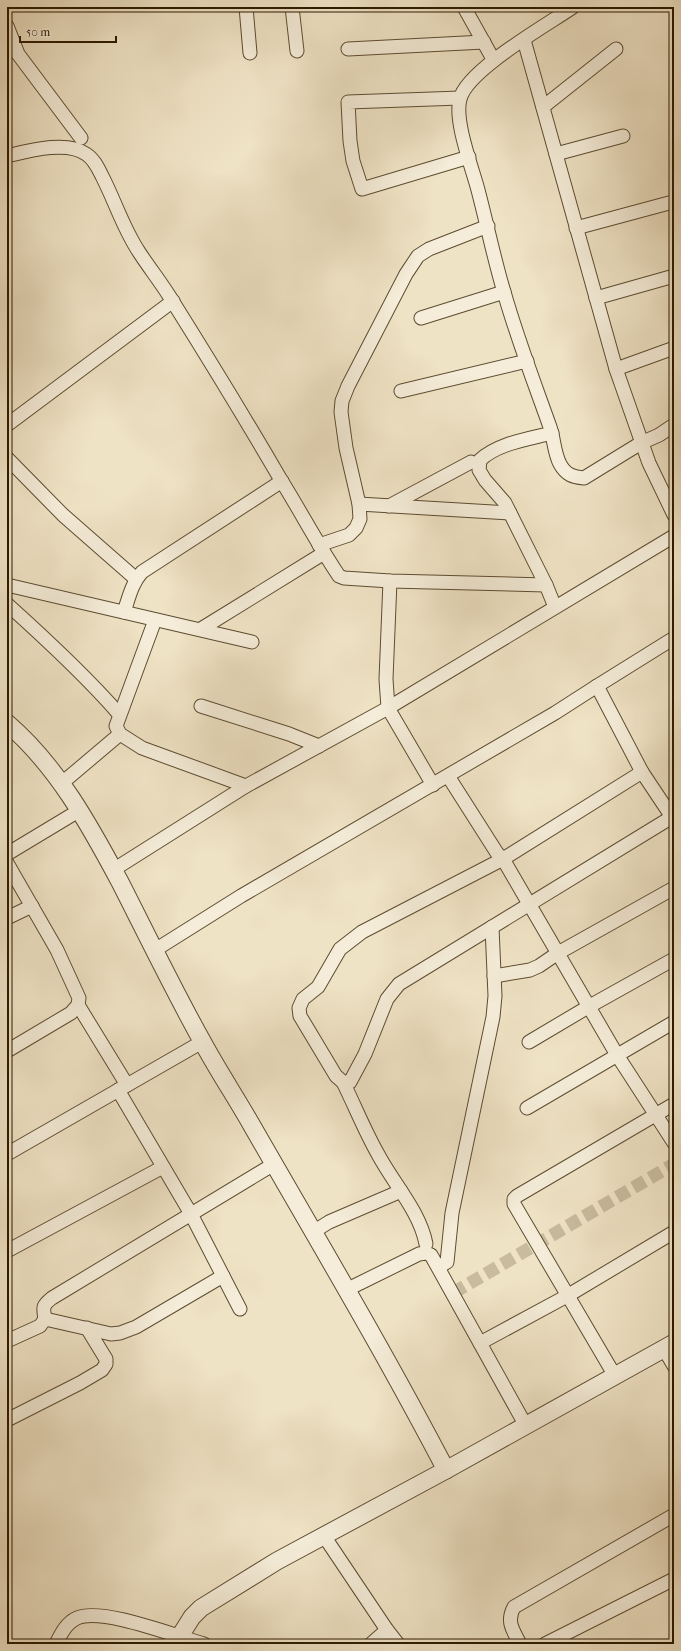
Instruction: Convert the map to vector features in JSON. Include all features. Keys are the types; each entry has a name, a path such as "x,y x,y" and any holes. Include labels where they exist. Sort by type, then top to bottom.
{"street":[{"path":"246,7 250,53"},
{"path":"292,7 297,51"},
{"path":"464,7 493,59"},
{"path":"573,7 493,59 478,74 465,89 460,98 458,110 462,132 488,226 504,292 552,433 560,464 567,474 574,478 584,478 641,443 659,435 674,425"},
{"path":"7,26 18,54 81,138"},
{"path":"524,40 616,369 641,443 674,515"},
{"path":"348,49 484,42"},
{"path":"543,107 616,49"},
{"path":"460,98 348,102 353,161 362,189 469,157"},
{"path":"556,154 623,136"},
{"path":"7,156 21,152 57,147 76,149 87,154 96,164 112,195 127,232 173,301 282,481 321,549 340,576 344,578 390,581 546,585"},
{"path":"576,228 669,203"},
{"path":"201,629 321,549 349,535 356,528 360,519 359,504 346,448 341,412 342,401 348,386 406,274 418,256 429,249 488,226"},
{"path":"596,298 674,276"},
{"path":"422,318 504,292"},
{"path":"7,425 173,301"},
{"path":"616,369 674,348"},
{"path":"401,391 527,361"},
{"path":"552,433 516,442 487,453 480,460 479,470 484,480 505,503 546,585 555,607"},
{"path":"7,458 63,515 136,579"},
{"path":"389,506 471,462"},
{"path":"124,612 136,579 142,572 282,481"},
{"path":"359,504 510,513"},
{"path":"113,870 246,786 388,708 674,536"},
{"path":"390,581 386,679 388,708 433,785"},
{"path":"7,585 252,642"},
{"path":"7,604 101,693 119,714"},
{"path":"155,620 119,714 116,726 120,734 142,748 246,786"},
{"path":"155,950 241,896 555,713 674,638"},
{"path":"343,1082 350,1082 356,1073 387,999 399,984 673,819 642,772 596,686"},
{"path":"201,706 289,734 319,746"},
{"path":"7,723 20,734 62,782 80,810 113,870 202,1042 405,1392 446,1470"},
{"path":"62,782 120,734"},
{"path":"426,1244 423,1232 401,1191 379,1156 343,1082 336,1076 300,1016 299,1008 303,998 318,987 340,949 362,932 503,859 642,772"},
{"path":"448,776 497,853 503,859 588,1007 674,1143"},
{"path":"7,854 80,810"},
{"path":"7,863 57,950 79,998 78,1005 71,1013 7,1051"},
{"path":"494,976 530,970 674,888"},
{"path":"7,918 32,906"},
{"path":"439,1267 447,1262 452,1213 493,1017 495,996 492,927"},
{"path":"529,1042 674,959"},
{"path":"78,1005 123,1088 163,1167 191,1214 240,1309"},
{"path":"527,1108 674,1022"},
{"path":"7,1154 202,1042"},
{"path":"615,1376 514,1204 514,1199 674,1104"},
{"path":"7,1341 40,1326 45,1318 43,1309 44,1304 52,1298 274,1164"},
{"path":"7,1251 163,1167"},
{"path":"313,1232 329,1222 401,1191"},
{"path":"480,1343 567,1296 674,1232"},
{"path":"346,1290 419,1254 426,1252 431,1255 526,1426"},
{"path":"45,1318 111,1334 120,1333 136,1327 223,1276"},
{"path":"7,1420 80,1383 102,1370 106,1364 106,1359 87,1328"},
{"path":"177,1640 192,1617 201,1608 277,1562 669,1346 674,1366"},
{"path":"517,1643 509,1623 510,1613 514,1606 674,1515"},
{"path":"324,1536 398,1644"},
{"path":"545,1644 674,1579"},
{"path":"56,1644 67,1625 77,1618 91,1615 114,1617 177,1640 204,1644"},
{"path":"371,1644 387,1630"}],"tunnel":[{"path":"453,1293 674,1164"}]}
